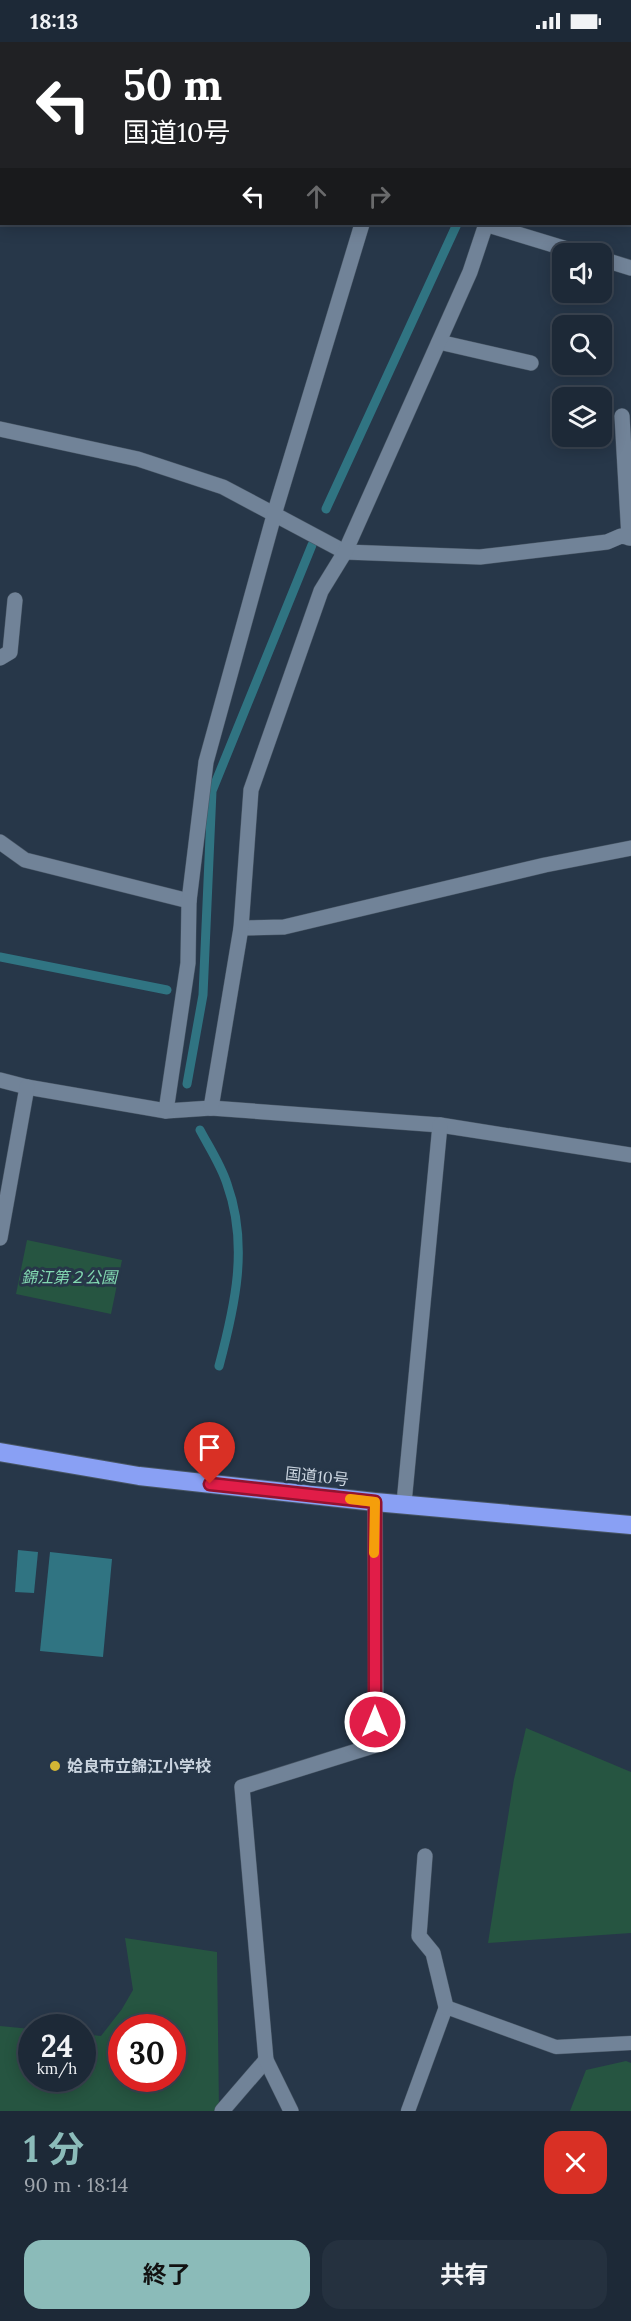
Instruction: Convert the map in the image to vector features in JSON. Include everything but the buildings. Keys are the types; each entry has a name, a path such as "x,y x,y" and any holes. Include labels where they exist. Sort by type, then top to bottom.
{"highway":[{"name":"国道10号","path":"0,1452 139,1476 375,1502 631,1525"}],"street":[{"path":"166,1111 188,963 189,901 206,762 274,515 362,225"},
{"path":"211,1108 241,928 251,790 321,591 345,552 439,342 470,272 485,225"},
{"path":"488,225 552,245"},
{"path":"612,262 631,268"},
{"path":"439,342 531,363"},
{"path":"0,429 138,459 223,487 345,552 480,557 607,542 621,536 630,538 622,416"},
{"path":"0,658 10,652 15,600"},
{"path":"0,842 25,860 189,901"},
{"path":"241,928 284,927 523,870 631,848"},
{"path":"0,1080 27,1087 166,1111 211,1108 440,1125 631,1155"},
{"path":"0,1238 27,1087"},
{"path":"404,1503 440,1125"},
{"path":"291,2111 266,2060 242,1787 376,1745 375,1502"},
{"path":"425,1856 419,1936 433,1953 446,2007"},
{"path":"222,2111 266,2060"}],"lane":[{"path":"408,2111 446,2007 556,2047 631,2043"}],"green space":[{"name":"錦江第２公園","path":"27,1240 122,1260 111,1314 16,1294"},
{"path":"526,1728 631,1772 631,1933 488,1943 514,1779"},
{"path":"125,1938 217,1952 219,2111 0,2111 0,2026 18,2028 18,2092 96,2092 96,2035 101,2036 108,2027 108,2092 186,2092 186,2014 118,2014 133,1990"},
{"path":"626,2061 631,2063 631,2111 570,2111 586,2070"}],"shaded area":[{"path":"18,1550 38,1552 34,1593 15,1592"},
{"path":"50,1552 112,1559 103,1657 40,1651"}],"waterway":[{"path":"326,509 457,225"},
{"path":"187,1084 203,995 212,791 312,545"},
{"path":"0,957 167,990"},
{"path":"200,1130 224,1177 234,1207 237,1230 238,1253 234,1298 219,1366"}],"slow traffic":[{"path":"350,1499 375,1502 374,1553"}],"place":[{"name":"姶良市立錦江小学校","path":"55,1766"}],"route":[{"path":"210,1484 375,1502 375,1722"}]}
